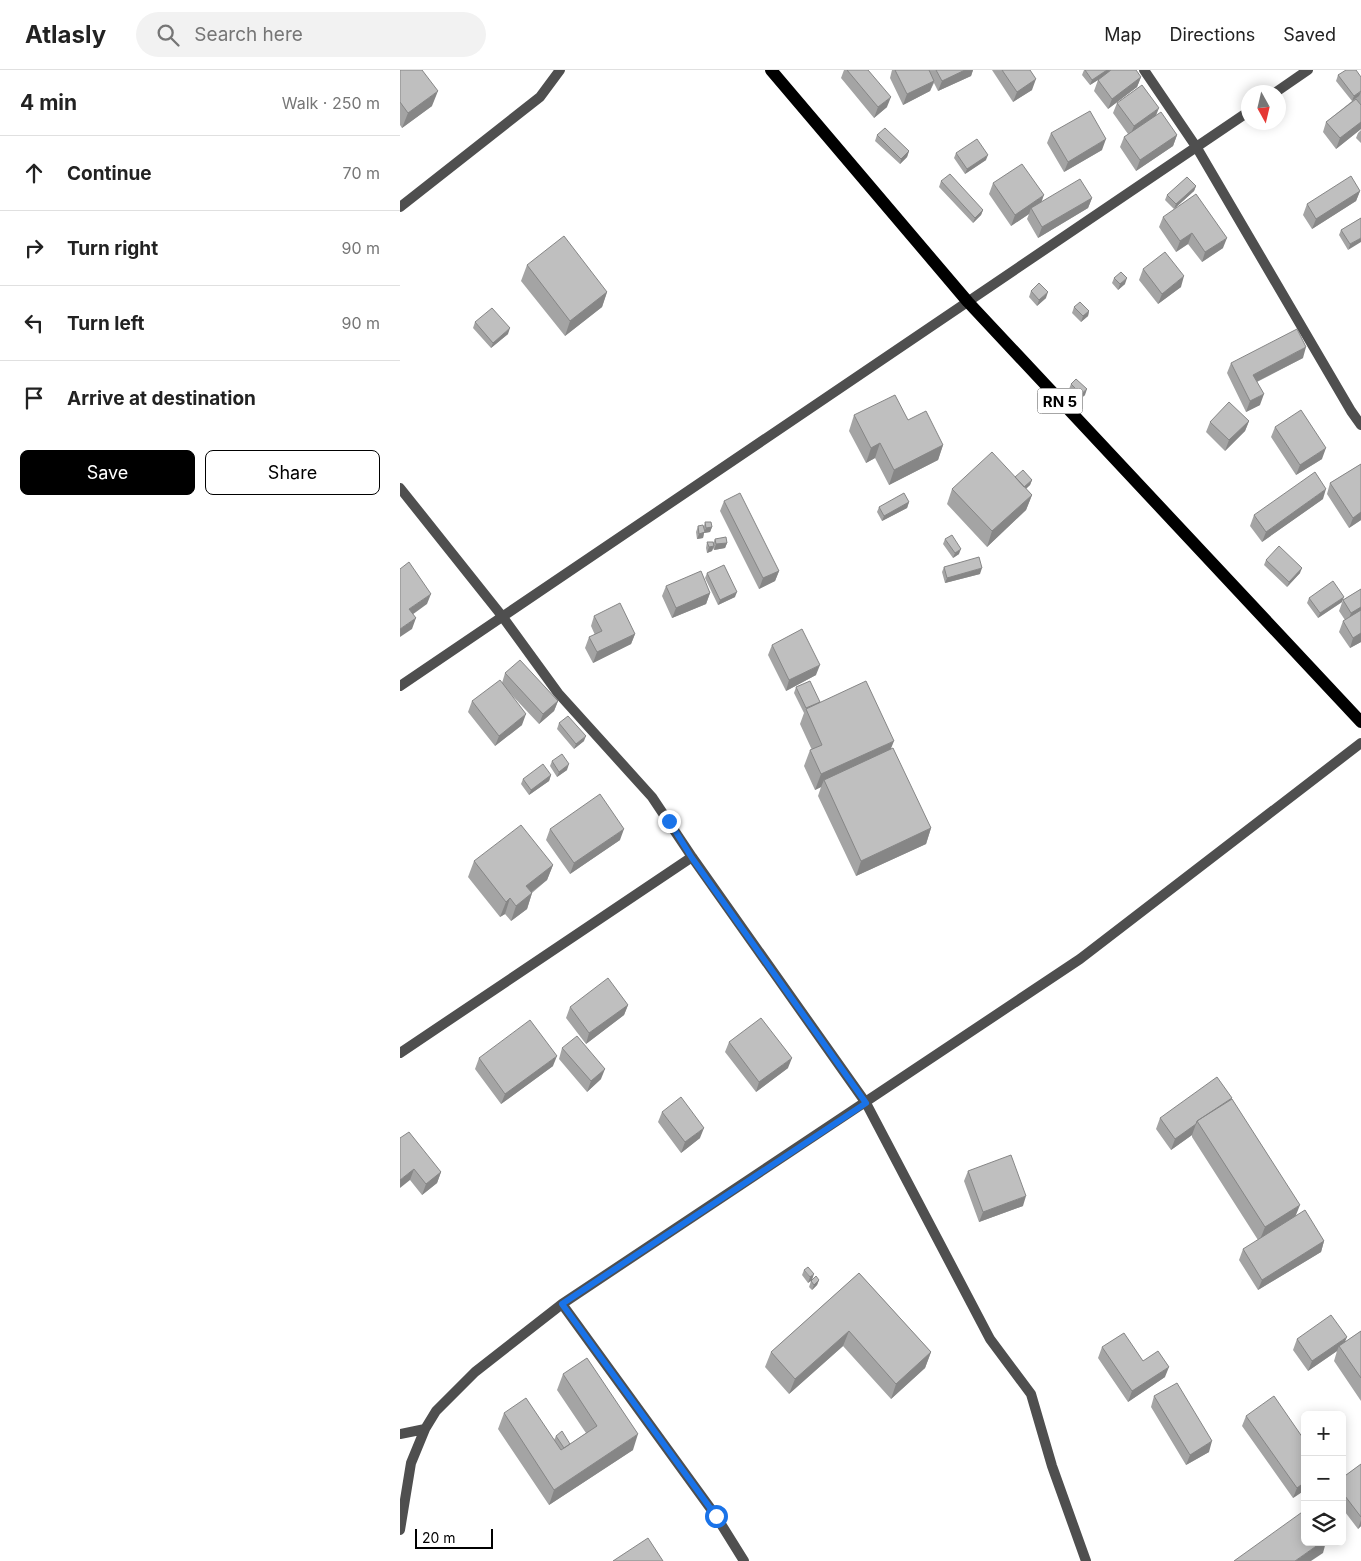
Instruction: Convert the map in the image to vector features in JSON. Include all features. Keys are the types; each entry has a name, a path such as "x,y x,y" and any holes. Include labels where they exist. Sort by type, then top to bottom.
{"main road":[{"name":"RN 5","path":"771,70 968,302 1361,722"}],"street":[{"path":"400,207 540,97 560,70"},
{"path":"1144,70 1197,148 1350,411 1361,425"},
{"path":"1286,85 1308,70"},
{"path":"400,686 1241,117"},
{"path":"400,488 502,616 558,693 652,797 692,858 866,1103 990,1339 1031,1394 1052,1466 1086,1561"},
{"path":"400,1530 411,1463 425,1430 436,1411 475,1372 562,1304 1080,959 1361,743"},
{"path":"400,1053 692,858"},
{"path":"562,1304 716,1516 744,1561"},
{"path":"400,1434 425,1430"}],"building":[{"path":"400,70 422,70 438,91 408,113 400,102"},
{"path":"847,70 868,70 891,97 878,107"},
{"path":"895,70 929,70 934,81 907,94"},
{"path":"936,70 965,70 942,81"},
{"path":"1002,70 1030,70 1036,79 1017,92"},
{"path":"1085,70 1107,70 1092,80"},
{"path":"1111,70 1136,70 1141,77 1112,99 1098,80"},
{"path":"1346,70 1356,70 1361,77 1361,91 1354,96 1338,75"},
{"path":"1142,85 1159,108 1134,126 1117,103"},
{"path":"1356,99 1361,105 1361,122 1340,138 1326,122"},
{"path":"1090,111 1106,139 1068,162 1051,133"},
{"path":"1161,112 1177,135 1140,160 1124,137"},
{"path":"885,128 909,151 901,159 877,135"},
{"path":"977,139 988,155 967,169 956,153"},
{"path":"1022,164 1044,195 1015,215 993,183"},
{"path":"950,174 983,210 975,218 941,181"},
{"path":"1351,176 1360,191 1316,219 1307,204"},
{"path":"1187,177 1196,186 1176,204 1167,195"},
{"path":"1080,179 1092,198 1042,227 1031,208"},
{"path":"1196,194 1227,238 1205,252 1192,233 1180,241 1163,217"},
{"path":"1361,218 1361,238 1350,244 1341,230"},
{"path":"564,236 607,292 570,321 527,265"},
{"path":"1165,252 1184,276 1162,294 1143,269"},
{"path":"1121,272 1127,278 1120,284 1114,278"},
{"path":"1039,283 1048,292 1039,300 1031,291"},
{"path":"1080,302 1089,311 1083,316 1074,307"},
{"path":"492,308 510,328 493,343 475,322"},
{"path":"1297,329 1306,347 1253,375 1264,394 1250,401 1231,363"},
{"path":"1076,379 1087,389 1081,394 1071,384"},
{"path":"895,395 908,420 926,411 943,445 894,470 880,443 871,448 854,415"},
{"path":"1229,402 1249,421 1229,440 1210,422"},
{"path":"1301,410 1326,448 1300,465 1275,427"},
{"path":"992,452 1032,495 992,531 952,489"},
{"path":"1361,464 1361,512 1353,518 1330,483"},
{"path":"1023,470 1032,480 1024,487 1015,477"},
{"path":"1315,472 1326,489 1266,532 1254,515"},
{"path":"740,493 779,571 763,578 724,501"},
{"path":"904,493 909,502 884,516 879,507"},
{"path":"705,522 711,522 712,527 706,528"},
{"path":"703,525 705,532 699,534 698,526"},
{"path":"952,535 961,549 955,553 945,539"},
{"path":"726,537 727,543 716,544 715,539"},
{"path":"707,542 713,542 714,546 709,547"},
{"path":"1279,546 1302,568 1289,582 1266,560"},
{"path":"979,557 982,568 947,578 944,567"},
{"path":"409,562 431,594 409,609 416,618 400,629 400,569"},
{"path":"724,565 737,592 720,600 707,573"},
{"path":"701,571 710,593 676,608 666,586"},
{"path":"1333,581 1344,597 1320,613 1309,598"},
{"path":"1361,589 1361,607 1351,613 1343,600"},
{"path":"620,603 635,634 597,652 589,637 602,631 594,616"},
{"path":"1361,610 1361,633 1353,638 1343,621"},
{"path":"802,629 820,665 789,680 772,645"},
{"path":"520,660 558,701 543,714 505,673"},
{"path":"500,680 526,714 499,736 472,701"},
{"path":"810,681 820,702 806,708 796,687"},
{"path":"866,681 894,741 821,774 810,750 822,745 806,709"},
{"path":"568,716 586,736 576,744 559,723"},
{"path":"893,748 931,828 861,861 824,780"},
{"path":"562,754 569,764 559,772 552,761"},
{"path":"543,764 551,775 531,790 523,779"},
{"path":"600,794 624,829 574,863 550,829"},
{"path":"521,825 553,865 526,886 532,893 516,906 510,898 506,902 474,861"},
{"path":"608,978 628,1005 589,1033 570,1007"},
{"path":"761,1018 792,1058 759,1082 729,1042"},
{"path":"530,1020 557,1056 505,1094 479,1058"},
{"path":"577,1036 605,1069 591,1081 562,1048"},
{"path":"1217,1077 1232,1098 1197,1121 1196,1124 1175,1139 1160,1118"},
{"path":"681,1097 704,1128 685,1142 662,1112"},
{"path":"1232,1099 1300,1205 1265,1227 1197,1121"},
{"path":"409,1132 441,1172 426,1184 414,1169 400,1180 400,1138"},
{"path":"1011,1155 1026,1196 983,1212 968,1171"},
{"path":"1305,1210 1324,1241 1262,1280 1243,1249"},
{"path":"808,1267 814,1274 810,1277 804,1270"},
{"path":"859,1273 931,1352 896,1384 849,1331 795,1379 771,1352"},
{"path":"816,1276 819,1280 814,1285 811,1281"},
{"path":"1331,1315 1347,1337 1312,1361 1297,1339"},
{"path":"1361,1331 1361,1378 1339,1346"},
{"path":"1124,1333 1143,1361 1158,1351 1169,1367 1132,1391 1102,1347"},
{"path":"587,1358 638,1434 554,1490 504,1413 526,1398 561,1450 597,1426 563,1374"},
{"path":"1177,1383 1212,1441 1190,1455 1154,1396"},
{"path":"1274,1396 1301,1435 1301,1485 1297,1488 1246,1416"},
{"path":"562,1431 570,1444 564,1448 556,1436"},
{"path":"1361,1464 1361,1517 1346,1497 1346,1475"},
{"path":"1301,1513 1301,1546 1316,1546 1295,1561 1234,1561"},
{"path":"648,1538 663,1561 613,1561"}],"route":[{"path":"669,821 692,858 866,1103 562,1304 716,1516"}]}
